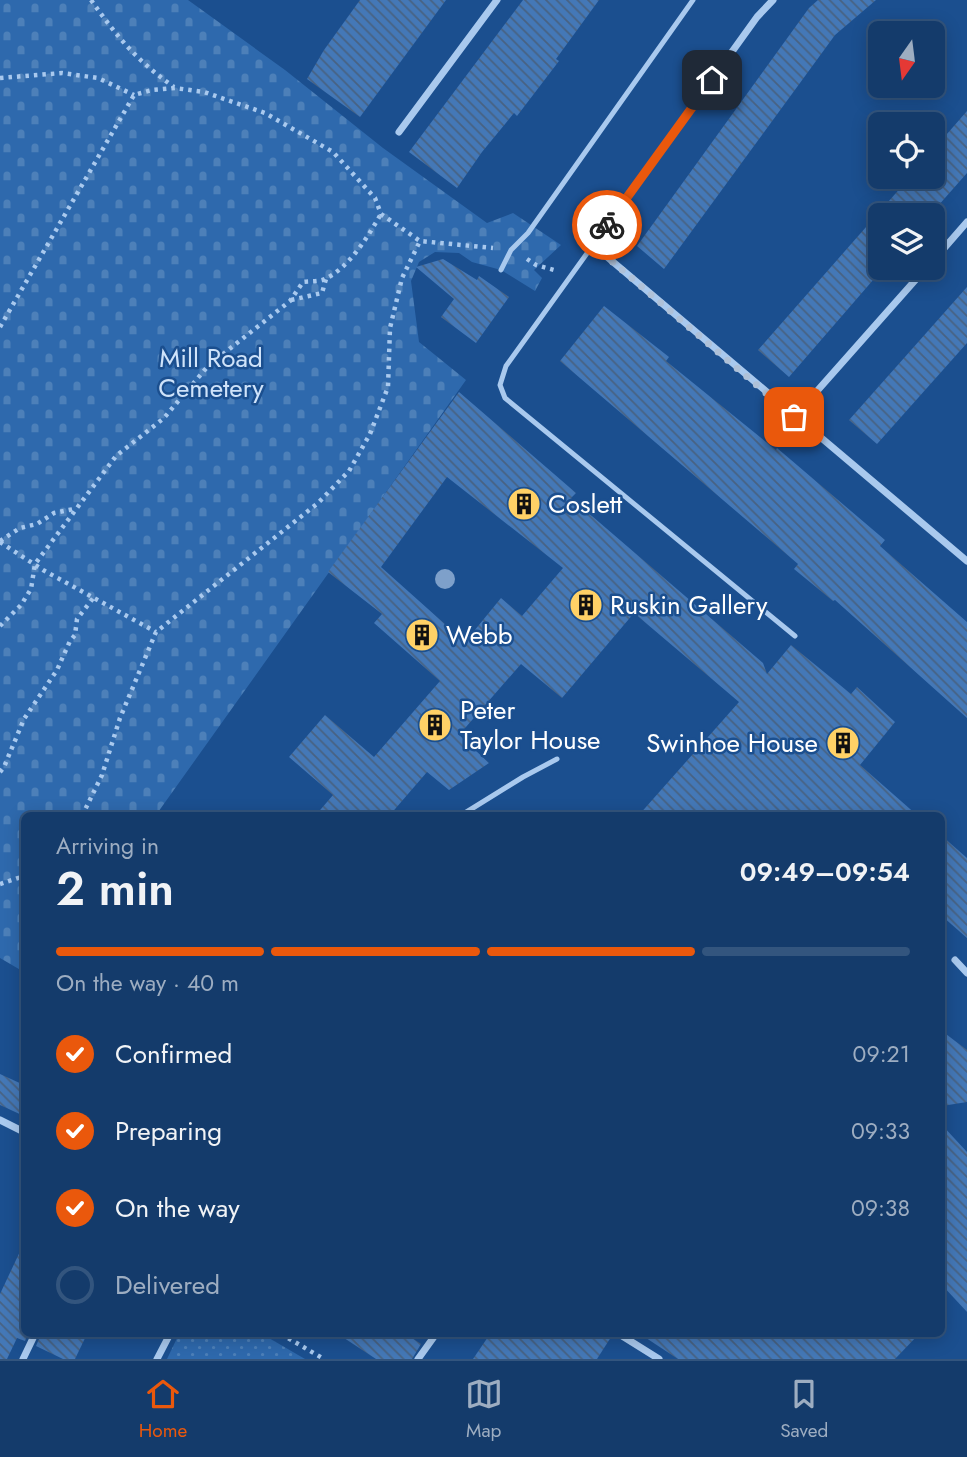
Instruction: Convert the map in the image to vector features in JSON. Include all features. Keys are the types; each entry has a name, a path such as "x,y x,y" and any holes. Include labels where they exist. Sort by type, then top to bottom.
{"street":[{"path":"399,132 497,0"},
{"path":"773,0 757,18 593,245 967,561"},
{"path":"945,247 967,222"},
{"path":"794,417 915,280"},
{"path":"955,960 967,973"},
{"path":"0,1120 21,1130"},
{"path":"33,1359 24,1357 34,1337"},
{"path":"157,1359 168,1337"},
{"path":"418,1359 434,1337"},
{"path":"625,1337 659,1359"}],"lane":[{"path":"501,270 511,250 528,233 693,0"},
{"path":"593,245 506,366 500,385 505,398 794,636"},
{"path":"466,812 523,776 557,759"}],"path":[{"path":"91,0 114,32 144,65 175,88"},
{"path":"0,78 62,73 98,78 134,95 175,88 204,92 265,113 333,152 375,198 381,214 420,241 511,250"},
{"path":"0,327 134,95"},
{"path":"0,625 21,605 31,589 36,564 74,509 116,456 164,418 208,366 290,301 303,282 327,278 344,264 381,214"},
{"path":"84,812 102,775 120,718 156,632 318,503 349,471 370,434 388,387 390,328 402,278 420,241"},
{"path":"290,301 323,293 327,278"},
{"path":"74,509 54,513 37,524 20,528 0,541 156,632"},
{"path":"0,772 24,719 57,670 75,635 77,619 94,597"},
{"path":"0,884 21,877"},
{"path":"286,1337 324,1359"}],"green space":[{"name":"Mill Road Cemetery","path":"0,0 188,0 487,223 513,213 561,245 534,270 542,278 535,291 501,270 472,262 459,253 435,252 419,262 411,281 419,342 466,380 158,812 21,812 21,970 0,958"},
{"path":"178,1337 267,1337 305,1359 167,1359"}],"building":[{"path":"360,0 446,0 360,117 307,79"},
{"path":"523,0 599,0 556,59 559,61 517,116 514,113 482,152 457,188 409,152"},
{"path":"818,0 876,0 835,35 664,269 637,246 809,8"},
{"path":"967,111 967,173 941,203 887,203 899,189 945,189 945,136"},
{"path":"868,225 868,280 873,280 789,377 758,350"},
{"path":"443,259 477,280 479,276 509,297 476,343 441,317 454,299 416,267"},
{"path":"967,287 967,343 877,444 849,420"},
{"path":"604,306 669,357 666,361 776,450 777,448 885,540 880,546 967,622 967,718 835,600 794,569 798,564 560,361"},
{"path":"459,392 576,493 571,498 763,663 767,674 791,645 851,694 857,687 895,722 860,765 913,812 642,812 739,702 634,613 562,698 521,664 459,735 489,763 449,790 427,772 392,812 318,812 333,795 289,757 325,715 374,757 440,681 374,623 382,614 328,572","holes":["447,477 563,568 522,616 501,598 465,642 381,567"]},
{"path":"945,839 967,858 967,938 945,919"},
{"path":"945,1033 967,1050 967,1102 945,1106"},
{"path":"0,1074 21,1084 21,1115 0,1105"},
{"path":"945,1128 967,1152 967,1312 945,1288"},
{"path":"21,1249 21,1337 27,1337 25,1341 17,1338 7,1359 0,1359 0,1294"},
{"path":"40,1337 86,1337 75,1359 63,1359 36,1346"},
{"path":"343,1337 410,1337 421,1344 412,1359 376,1359"},
{"path":"488,1337 611,1337 597,1359 473,1359"},
{"path":"645,1337 916,1337 895,1359 678,1359"}],"way so far":[{"path":"607,225 593,245 794,417"}],"place":[{"name":"Coslett","path":"524,504"},
{"name":"Ruskin Gallery","path":"586,605"},
{"name":"Webb","path":"422,635"},
{"name":"Peter Taylor House","path":"435,725"},
{"name":"Swinhoe House","path":"843,743"}],"route":[{"path":"607,225 712,80"}]}
